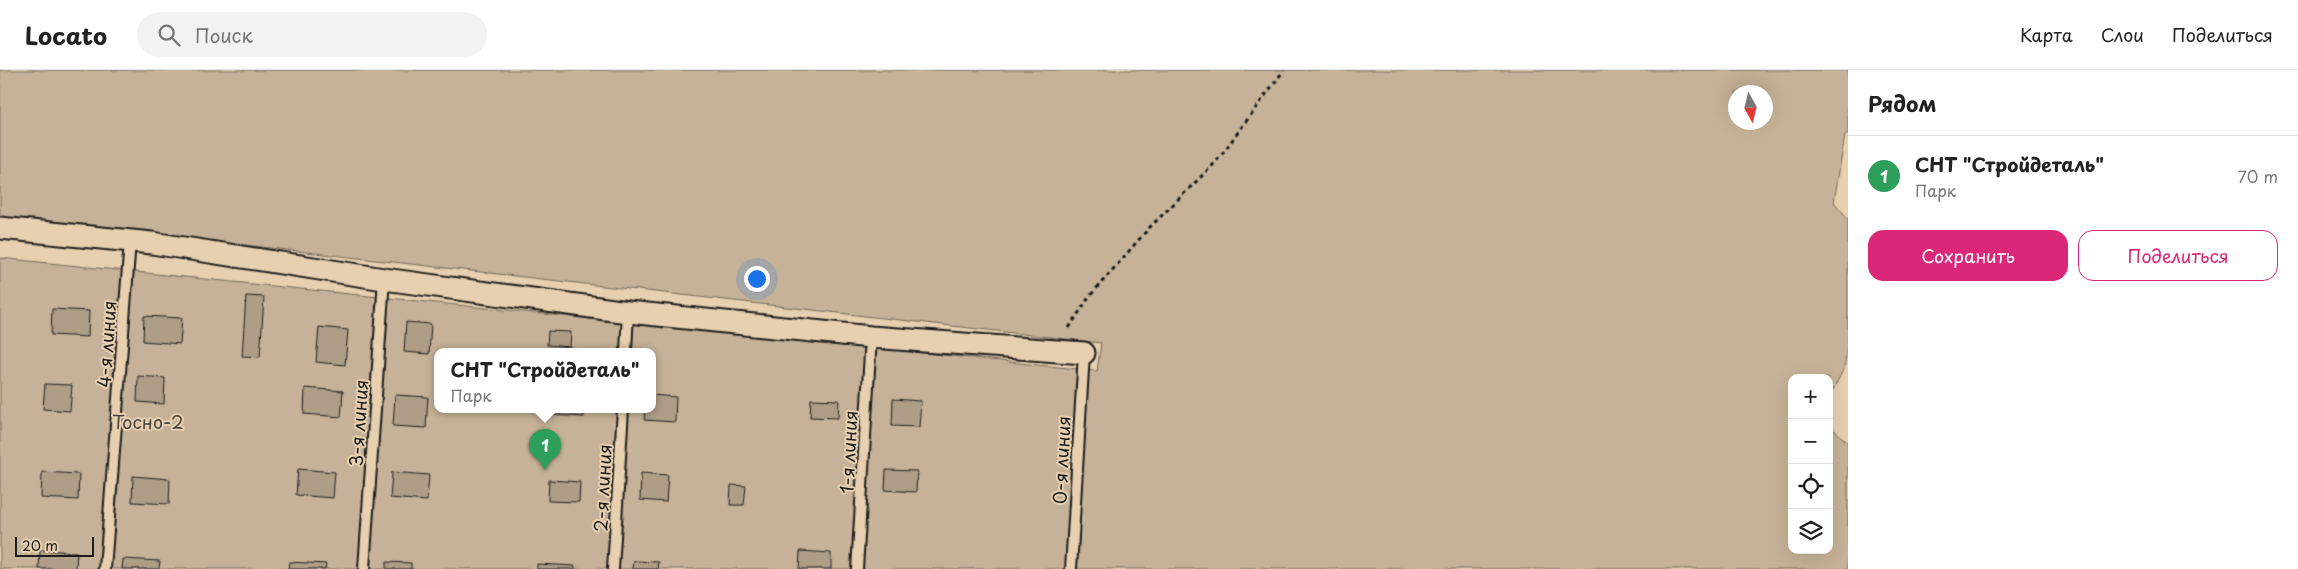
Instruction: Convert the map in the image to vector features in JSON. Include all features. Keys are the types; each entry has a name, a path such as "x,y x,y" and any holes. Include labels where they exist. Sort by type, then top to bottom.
{"street":[{"path":"0,228 130,241 384,279 628,312 871,337 1084,353"}],"lane":[{"name":"4-я линия","path":"105,569 130,241"},
{"name":"3-я линия","path":"364,569 384,279"},
{"path":"626,348 628,312"},
{"name":"1-я линия","path":"857,569 871,337"},
{"name":"0-я линия","path":"1071,569 1084,353"},
{"name":"2-я линия","path":"613,569 623,413"}],"path":[{"path":"1055,350 1089,297 1149,228 1216,162 1284,70"}],"green space":[{"name":"Тосно-2","path":"0,70 1848,70 1848,135 1845,135 1834,202 1848,219 1848,342 1844,368 1833,390 1833,374 1788,374 1788,554 1833,554 1833,429 1848,443 1848,569 0,569 0,258 1097,371 1101,343 0,217"}],"building":[{"path":"246,296 264,297 260,357 242,356"},
{"path":"52,309 89,311 88,337 51,335"},
{"path":"144,316 182,318 180,344 143,341"},
{"path":"406,322 431,324 429,354 404,352"},
{"path":"319,327 348,330 345,365 316,362"},
{"path":"548,331 571,332 570,347 547,345"},
{"path":"138,376 165,378 164,404 137,402"},
{"path":"45,384 72,385 70,411 43,409"},
{"path":"305,388 343,391 341,417 304,414"},
{"path":"395,395 428,397 426,428 393,426"},
{"path":"656,395 676,397 675,422 644,420 645,413 656,413"},
{"path":"811,399 839,400 838,418 810,417"},
{"path":"893,399 921,401 919,427 892,426"},
{"path":"553,413 584,413 584,417 553,415"},
{"path":"298,469 335,472 333,498 296,495"},
{"path":"886,470 917,471 916,492 885,490"},
{"path":"42,472 79,474 78,500 41,498"},
{"path":"392,472 429,475 427,501 390,498"},
{"path":"641,473 668,475 666,502 640,500"},
{"path":"133,476 170,479 169,504 132,502"},
{"path":"549,480 580,482 579,502 548,501"},
{"path":"731,485 746,486 744,505 730,505"},
{"path":"40,550 77,552 76,569 39,569"},
{"path":"800,551 831,553 831,569 799,569"},
{"path":"123,559 160,561 159,569 122,569"},
{"path":"634,561 659,562 658,569 633,569"},
{"path":"289,562 326,564 325,569 288,569"},
{"path":"386,562 411,563 411,569 386,569"},
{"path":"537,564 575,566 575,569 537,569"}],"place":[{"name":"СНТ \"Стройдеталь\"","path":"545,470"}]}
